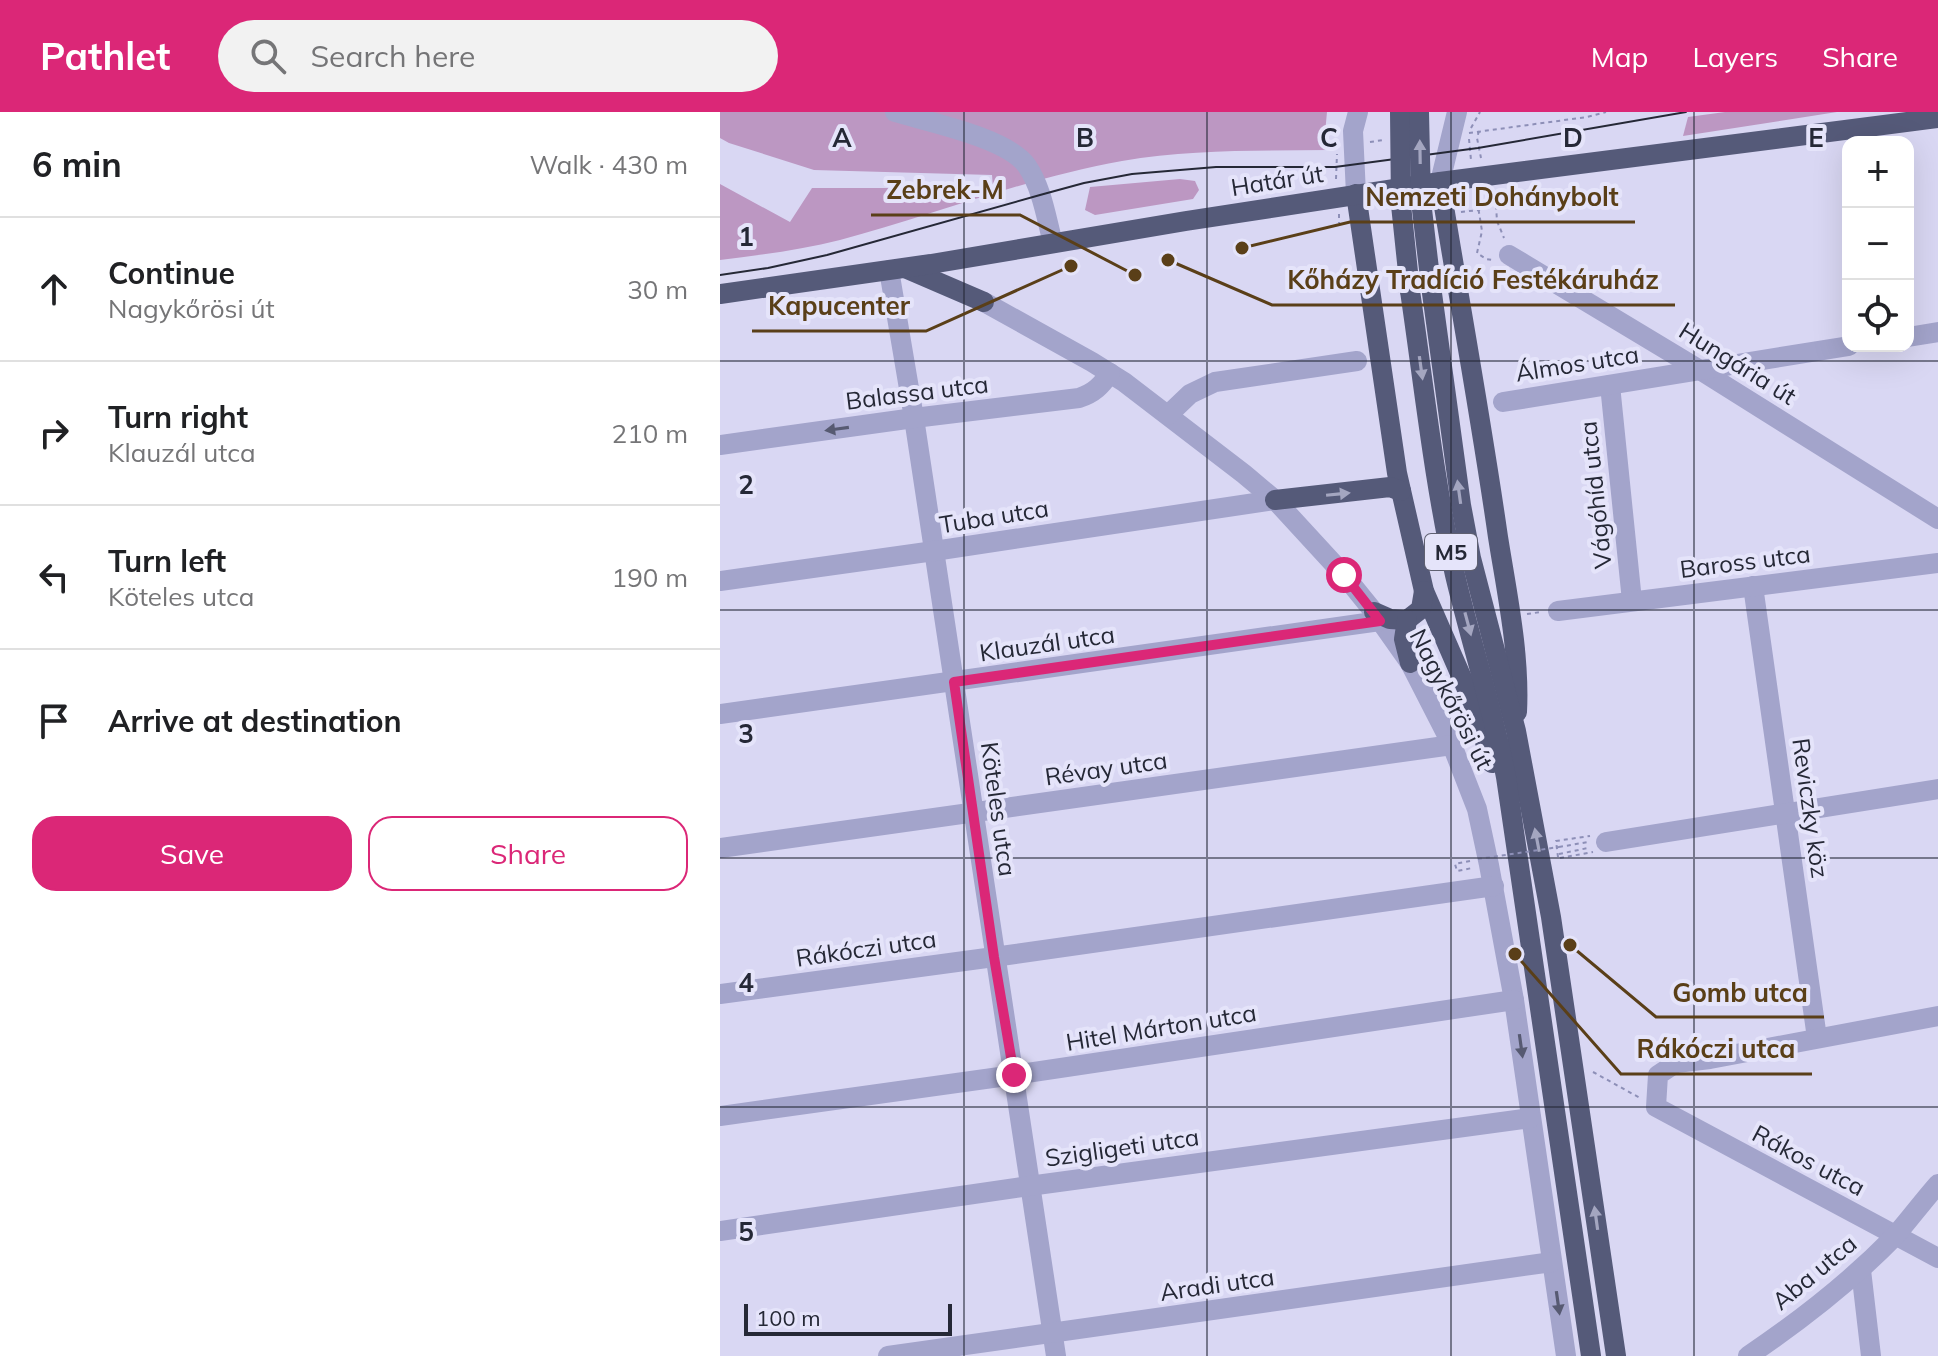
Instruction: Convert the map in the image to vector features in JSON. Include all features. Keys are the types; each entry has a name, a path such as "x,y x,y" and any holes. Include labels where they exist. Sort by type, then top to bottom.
{"main road":[{"name":"Nagykőrösi út","path":"1400,112 1401,205 1410,291 1443,509 1455,575 1499,742 1511,809 1591,1356"},
{"name":"Nagykőrösi út","path":"1419,112 1421,201 1461,505 1471,558 1516,731 1551,917 1616,1356"},
{"name":"Határ út","path":"720,294 967,258 1356,194 1938,118"},
{"path":"1440,182 1509,610 1519,684 1516,731"},
{"path":"1356,194 1401,491 1424,591 1469,694 1511,809"},
{"path":"967,258 969,288 984,302"},
{"path":"897,269 984,302"},
{"path":"1275,500 1390,487 1401,491"},
{"path":"1377,616 1407,620 1421,609 1424,591"},
{"path":"1407,620 1404,639 1410,663"}],"street":[{"path":"895,112 991,141 1023,160 1037,186 1053,243"},
{"path":"1356,194 1353,131 1358,112"},
{"path":"1440,182 1457,112"},
{"name":"Hungária út","path":"1511,256 1938,519"},
{"name":"Köteles utca","path":"897,269 914,418 1056,1356"},
{"name":"Nagykőrösi út","path":"984,302 1110,373 1224,457 1275,500 1336,565 1410,663 1452,745 1477,809 1514,1000 1566,1356"},
{"path":"1914,336 1938,332"},
{"name":"Álmos utca","path":"1503,402 1842,347"},
{"path":"1168,415 1190,394 1215,382 1357,361"},
{"name":"Balassa utca","path":"720,445 1079,398 1100,388 1110,373"},
{"name":"Vágóhíd utca","path":"1610,385 1632,601"},
{"name":"Tuba utca","path":"720,581 1275,500"},
{"name":"Baross utca","path":"1558,611 1938,563"},
{"name":"Reviczky köz","path":"1753,586 1817,1038"},
{"name":"Klauzál utca","path":"720,714 954,682 1377,616"},
{"name":"Révay utca","path":"720,848 1452,745"},
{"path":"1606,842 1938,789"},
{"name":"Rákóczi utca","path":"720,994 1494,886"},
{"name":"Hitel Márton utca","path":"720,1116 1514,1000"},
{"path":"1656,1107 1658,1075 1676,1063 1938,1016"},
{"name":"Rákos utca","path":"1656,1107 1938,1258"},
{"name":"Szigligeti utca","path":"720,1231 1531,1118"},
{"name":"Aba utca","path":"1748,1356 1803,1318 1861,1270 1896,1235 1938,1184"},
{"name":"Aradi utca","path":"888,1356 1552,1262"},
{"path":"1861,1270 1871,1356"}],"path":[{"path":"1480,112 1469,133 1606,112"},
{"path":"1478,205 1482,231 1477,253 1493,260 1511,256 1497,221 1496,206 1488,202"},
{"path":"1605,834 1606,842 1608,850 1559,858 1556,841 1605,834"},
{"path":"1480,867 1457,871 1455,864 1591,841 1592,847 1558,854"},
{"path":"1588,1069 1656,1107"}],"shaded area":[{"path":"720,112 1327,112 1325,133 1328,150 1199,153 1122,161 1015,187 840,240 720,260 720,184 790,222 812,188 993,188 992,175 814,170 720,138"},
{"path":"1725,112 1837,112 1683,136 1688,117"},
{"path":"1180,179 1195,181 1199,190 1193,199 1095,215 1085,210 1090,187"}],"tram line":[{"path":"720,275 827,255 1084,183 1132,174 1216,167 1335,167 1478,148 1686,112"}],"place":[{"name":"Nemzeti Dohánybolt","path":"1242,248"},
{"name":"Kőházy Tradíció Festékáruház","path":"1168,260"},
{"name":"Kapucenter","path":"1071,266"},
{"name":"Zebrek-M","path":"1135,275"},
{"name":"Gomb utca","path":"1570,945"},
{"name":"Rákóczi utca","path":"1515,954"}],"route":[{"path":"1014,1075 954,682 1380,621 1344,575"}]}
